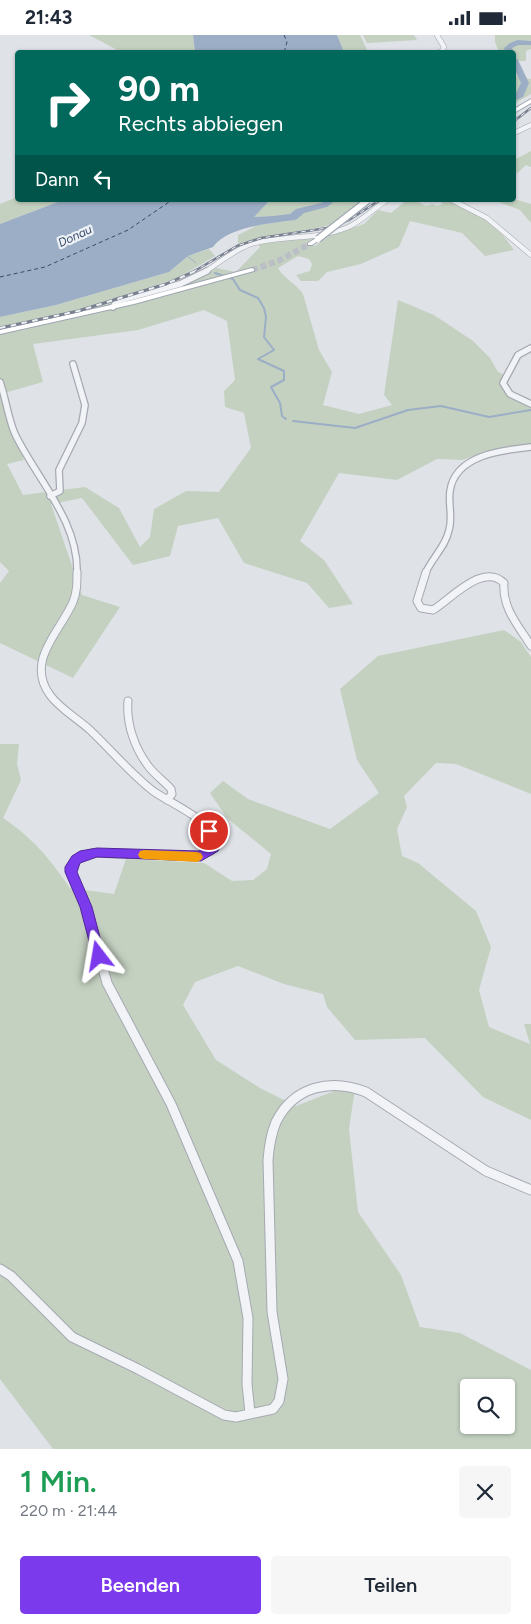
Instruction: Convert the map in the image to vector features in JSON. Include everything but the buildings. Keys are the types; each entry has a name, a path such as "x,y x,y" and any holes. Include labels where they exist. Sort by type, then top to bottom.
{"main road":[{"path":"516,110 531,101"},
{"path":"310,244 341,223 366,202"},
{"path":"0,332 113,307 217,281 252,270"}],"street":[{"path":"437,35 444,47 442,50"},
{"path":"516,132 531,125"},
{"path":"113,307 117,301 175,285 204,273 249,245 276,239 315,236 347,227 359,221 384,202"},
{"path":"456,202 486,218 531,255"},
{"path":"531,348 518,355 503,383 505,389 510,394 531,404"},
{"path":"50,496 60,491 59,470 83,418 84,400 73,364"},
{"path":"0,382 14,431 65,523 73,544 78,581 74,597 42,657 39,672 43,686 53,699 88,728 134,775 209,831 215,839 214,847 211,851 196,857 90,853 76,859 71,867 71,872 86,907 107,983 171,1104 238,1261 243,1279 248,1319 246,1391 250,1413"},
{"path":"531,447 490,454 468,464 455,475 451,488 451,525 449,534 428,568 417,601 420,608 433,610 474,581 488,576 497,577 504,583 503,597 506,606 531,646"},
{"path":"128,701 127,709 135,739 149,766 171,789 172,793 167,800"},
{"path":"0,1269 11,1276 72,1337 146,1373 224,1415 236,1417 273,1409 280,1400 283,1389 283,1376 272,1316 268,1155 274,1127 278,1118 297,1098 307,1091 326,1084 357,1087 375,1096 486,1171 531,1190"}],"green space":[{"path":"89,35 193,35 195,50 117,50"},
{"path":"337,35 360,35 367,50 343,50"},
{"path":"363,35 414,35 417,40 367,43"},
{"path":"495,35 531,35 531,49 526,51 526,61 516,61 516,50 498,50"},
{"path":"516,74 517,77 531,79 531,94 516,103"},
{"path":"531,151 531,167 526,165 516,174 516,159"},
{"path":"15,198 15,202 58,202 0,224 0,204"},
{"path":"516,200 531,204 531,223 520,210 499,202 516,202"},
{"path":"268,202 360,202 333,225 238,244 238,235 258,225 295,220 291,215 253,217"},
{"path":"405,202 418,202 426,206 433,204 437,206 443,204 441,202 463,204 482,215 491,223 514,250 485,256 462,233 410,221 399,247 361,264 327,272 318,281 301,281 296,275 310,271 312,264 309,259 298,256 278,268 303,294 319,350 332,372 323,405 359,414 392,405 384,395 398,300 434,315 473,341 490,358 498,372 505,375 501,382 503,391 511,397 531,405 531,445 497,449 462,460 437,459 397,480 339,473 300,541 324,560 353,604 329,608 307,583 244,563 218,518 178,526 170,556 133,565 82,498 51,504 82,595 120,607 73,678 0,643 0,583 9,571 0,562 0,317 56,305 169,272 188,256 209,249 215,256 180,277 134,293 137,296 199,278 216,268 236,272 260,247 257,244 277,240 315,237 306,243 315,246 330,235 364,224 378,210 391,213","holes":["204,310 227,321 235,380 224,391 225,407 244,413 251,448 219,492 186,491 154,509 150,537 140,547 119,508 85,487 23,495 7,464 24,460 11,430 4,393 43,382 33,344 138,330"]},
{"path":"504,630 521,642 531,657 531,794 456,764 436,763 404,796 407,807 397,829 402,856 418,863 476,911 491,947 479,990 489,1027 530,1044 524,1024 531,1024 531,1120 483,1097 425,1038 355,1040 327,1007 323,994 284,984 238,966 195,982 183,1005 216,1060 260,1088 296,1106 337,1090 355,1089 349,1129 358,1212 401,1275 420,1327 460,1333 531,1370 531,1449 53,1449 0,1379 0,744 19,744 17,764 21,780 3,818 24,834 40,850 70,888 114,894 126,859 204,863 232,881 253,880 267,869 271,854 227,818 210,793 223,781 248,799 330,829 379,793 357,760 340,689 378,656"}],"water":[{"path":"193,35 337,35 343,50 195,50"},
{"name":"Donau","path":"58,202 268,202 254,217 291,215 296,220 239,230 220,240 213,247 188,256 169,272 56,305 0,317 0,224"}],"waterway":[{"path":"509,50 508,48 513,44 531,43"},
{"path":"516,64 525,83 520,95 516,97"},
{"path":"274,219 293,217 300,211 324,205 328,202"},
{"path":"186,255 196,263"},
{"path":"215,273 233,279 240,290 258,298 264,308 266,317 264,337 274,350 258,359 284,371 284,380 271,387 280,403 282,416 286,419"},
{"path":"293,421 355,428 408,410 441,406 489,417 531,410"}],"ferry route":[{"path":"284,35 287,42 285,50"},
{"path":"0,277 45,267 128,230 169,202"}],"tunnel":[{"path":"252,270 278,261 310,244"}],"railway":[{"path":"516,119 531,108"},
{"path":"194,272 237,246 261,238 327,228 349,220 377,202"},
{"path":"0,328 78,311 166,284 194,272"}],"slow traffic":[{"path":"144,855 197,857"}],"route":[{"path":"99,956 90,919 71,872 71,867 76,859 97,852 201,856 207,854 214,847 215,839 209,831"}]}
